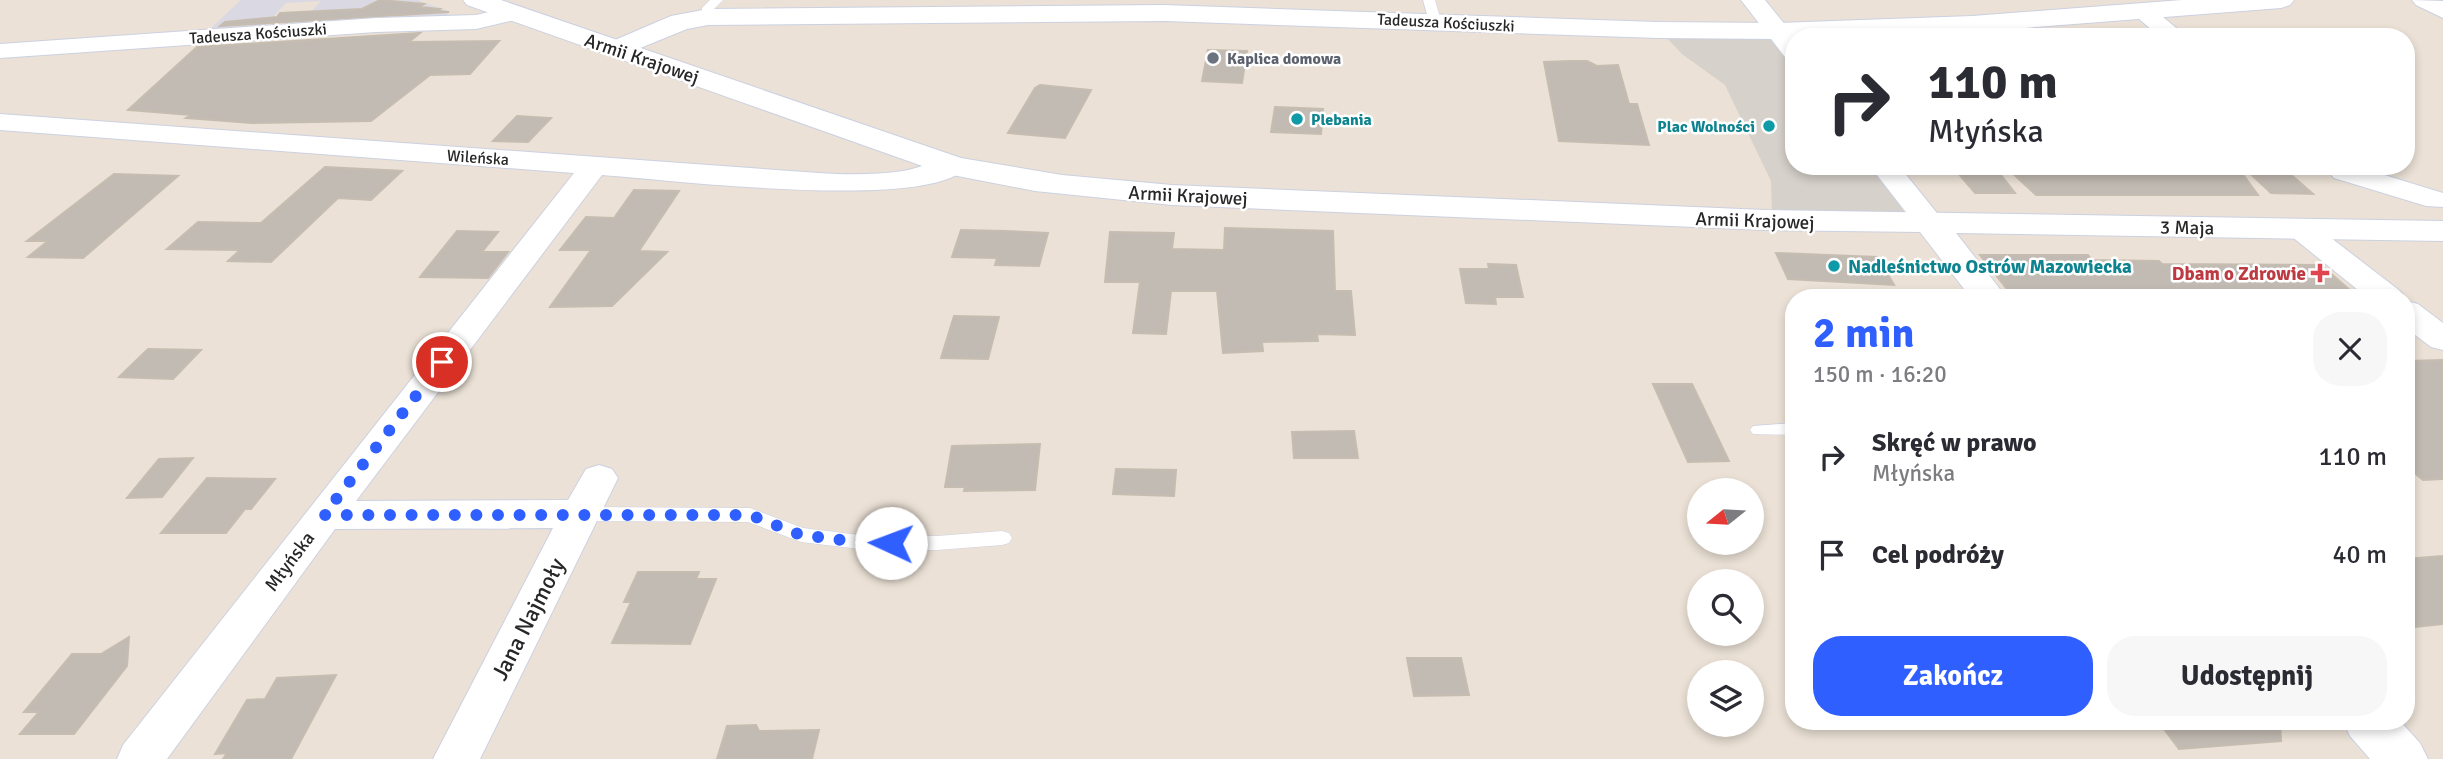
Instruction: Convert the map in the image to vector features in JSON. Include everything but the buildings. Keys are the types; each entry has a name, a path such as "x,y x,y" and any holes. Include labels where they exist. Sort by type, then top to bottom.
{"main road":[{"name":"Armii Krajowej","path":"476,0 953,166 1038,184 1172,195 1713,219 1930,223"},
{"name":"Tadeusza Kościuszki","path":"1861,28 1972,24 2281,0"},
{"name":"Tadeusza Kościuszki","path":"618,50 713,8 1163,6 1432,11 1658,30 1785,31"},
{"name":"3 Maja","path":"1930,223 2302,230 2440,216"},
{"path":"1930,223 1983,289"},
{"path":"2376,730 2402,759"}],"street":[{"path":"1753,0 1785,41"},
{"path":"2424,0 2443,11"},
{"path":"2143,12 2163,28"},
{"name":"Tadeusza Kościuszki","path":"0,51 362,26 476,22 515,13"},
{"name":"Wileńska","path":"0,122 877,184 923,178 953,166"},
{"name":"Młyńska","path":"141,759 324,515 594,166"},
{"path":"1891,175 1930,223"},
{"path":"2351,175 2440,216"},
{"path":"2302,230 2377,289"},
{"path":"2415,318 2443,340"},
{"path":"324,515 590,496"},
{"name":"Jana Najmoły","path":"456,759 590,496"}],"lane":[{"path":"1759,430 1785,429"},
{"path":"590,496 750,515 801,535 867,543 937,543 1002,538"}],"shaded area":[{"path":"241,0 417,0 450,12 442,19 299,24 321,1 286,3 264,27 209,30"},
{"name":"Plac Wolności","path":"1772,33 1785,50 1785,175 1878,175 1905,212 1772,213 1771,181 1725,85 1682,54 1666,37"}],"place":[{"name":"Kaplica domowa","path":"1213,58"},
{"name":"Plebania","path":"1297,119"},
{"name":"Plac Wolności","path":"1769,126"},
{"name":"Nadleśnictwo Ostrów Mazowiecka","path":"1834,266"},
{"name":"Dbam o Zdrowie","path":"2320,273"}],"route":[{"path":"442,362 324,515 750,515 801,535 867,543 891,543"}]}
